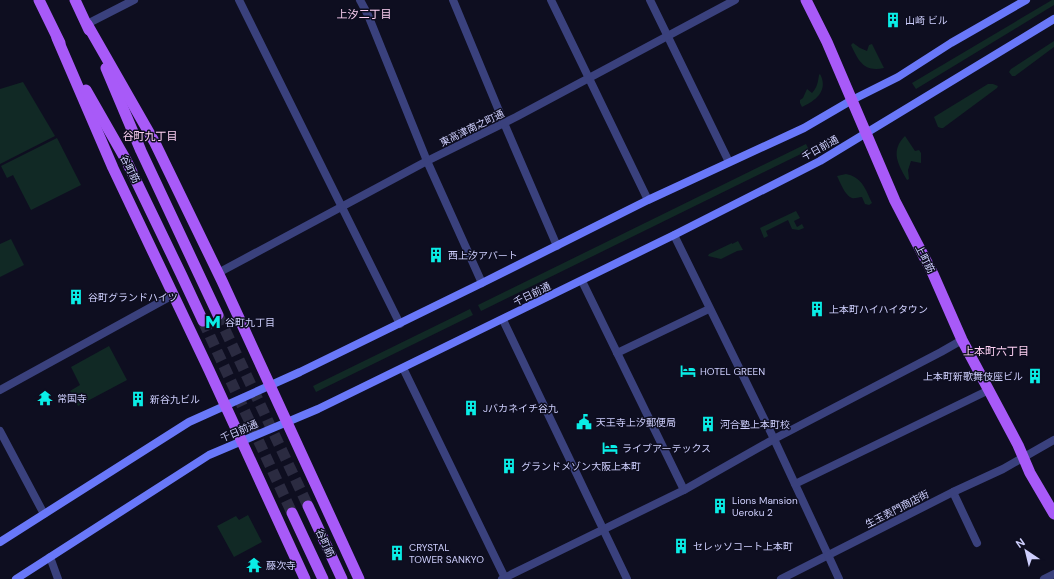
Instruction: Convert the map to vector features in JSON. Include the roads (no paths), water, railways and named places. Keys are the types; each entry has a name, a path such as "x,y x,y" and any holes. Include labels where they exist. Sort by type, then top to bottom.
{"main road":[{"name":"谷町筋","path":"39,0 57,38 126,160 203,321"},
{"name":"谷町筋","path":"75,0 87,24 141,151 218,315"},
{"name":"上町筋","path":"806,0 827,42 895,201 932,274 962,340 989,390 1030,473 1054,514"},
{"path":"0,542 189,422 400,324 648,200 804,128 852,100 898,77 951,43 1026,0"},
{"name":"千日前通","path":"16,579 209,455 318,409 503,320 820,160 1054,19"},
{"path":"87,24 156,143 218,273 359,579"},
{"path":"57,38 113,168 174,295 305,579"},
{"name":"谷町筋","path":"308,506 342,579"},
{"name":"谷町筋","path":"292,512 323,579"}],"street":[{"path":"87,24 134,0"},
{"path":"239,0 341,208 400,324"},
{"path":"360,0 368,15 427,161 482,283"},
{"path":"453,0 557,246"},
{"path":"551,0 648,200"},
{"path":"650,0 729,162"},
{"name":"東高津南之町通","path":"218,273 427,161 589,79 735,0"},
{"path":"674,235 774,439 839,579"},
{"path":"582,281 684,490"},
{"path":"0,390 174,295"},
{"path":"617,353 709,309"},
{"path":"503,320 627,579"},
{"path":"403,368 503,578 684,490 774,439 962,340"},
{"path":"795,484 989,390"},
{"path":"0,431 44,514"},
{"name":"生玉表門商店街","path":"781,579 953,492 1003,469 1054,440"},
{"path":"953,492 977,543"},
{"path":"50,557 58,579"},
{"path":"1044,579 1054,574"}],"tunnel":[{"path":"218,315 308,506"},
{"path":"203,321 292,513"}],"place":[{"name":"山崎 ビル","path":"893,20"},
{"name":"西上汐アパート","path":"436,255"},
{"name":"谷町グランドハイツ","path":"76,297"},
{"name":"上本町ハイハイタウン","path":"817,309"},
{"name":"谷町九丁目","path":"213,322"},
{"name":"HOTEL GREEN","path":"688,371"},
{"name":"上本町新歌舞伎座ビル","path":"1035,376"},
{"name":"常国寺","path":"45,398"},
{"name":"新谷九ビル","path":"138,399"},
{"name":"Jバカネイチ谷九","path":"471,408"},
{"name":"天王寺上汐郵便局","path":"584,422"},
{"name":"河合塾上本町校","path":"708,424"},
{"name":"ライブアーテックス","path":"610,448"},
{"name":"グランドメゾン大阪上本町","path":"509,466"},
{"name":"Lions Mansion Ueroku 2","path":"720,506"},
{"name":"セレッソコート上本町","path":"681,546"},
{"name":"CRYSTAL TOWER SANKYO","path":"397,553"},
{"name":"藤次寺","path":"254,565"}],"district":[{"name":"上汐二丁目","path":"364,14"},
{"name":"谷町九丁目","path":"150,136"},
{"name":"上本町六丁目","path":"996,351"}]}
